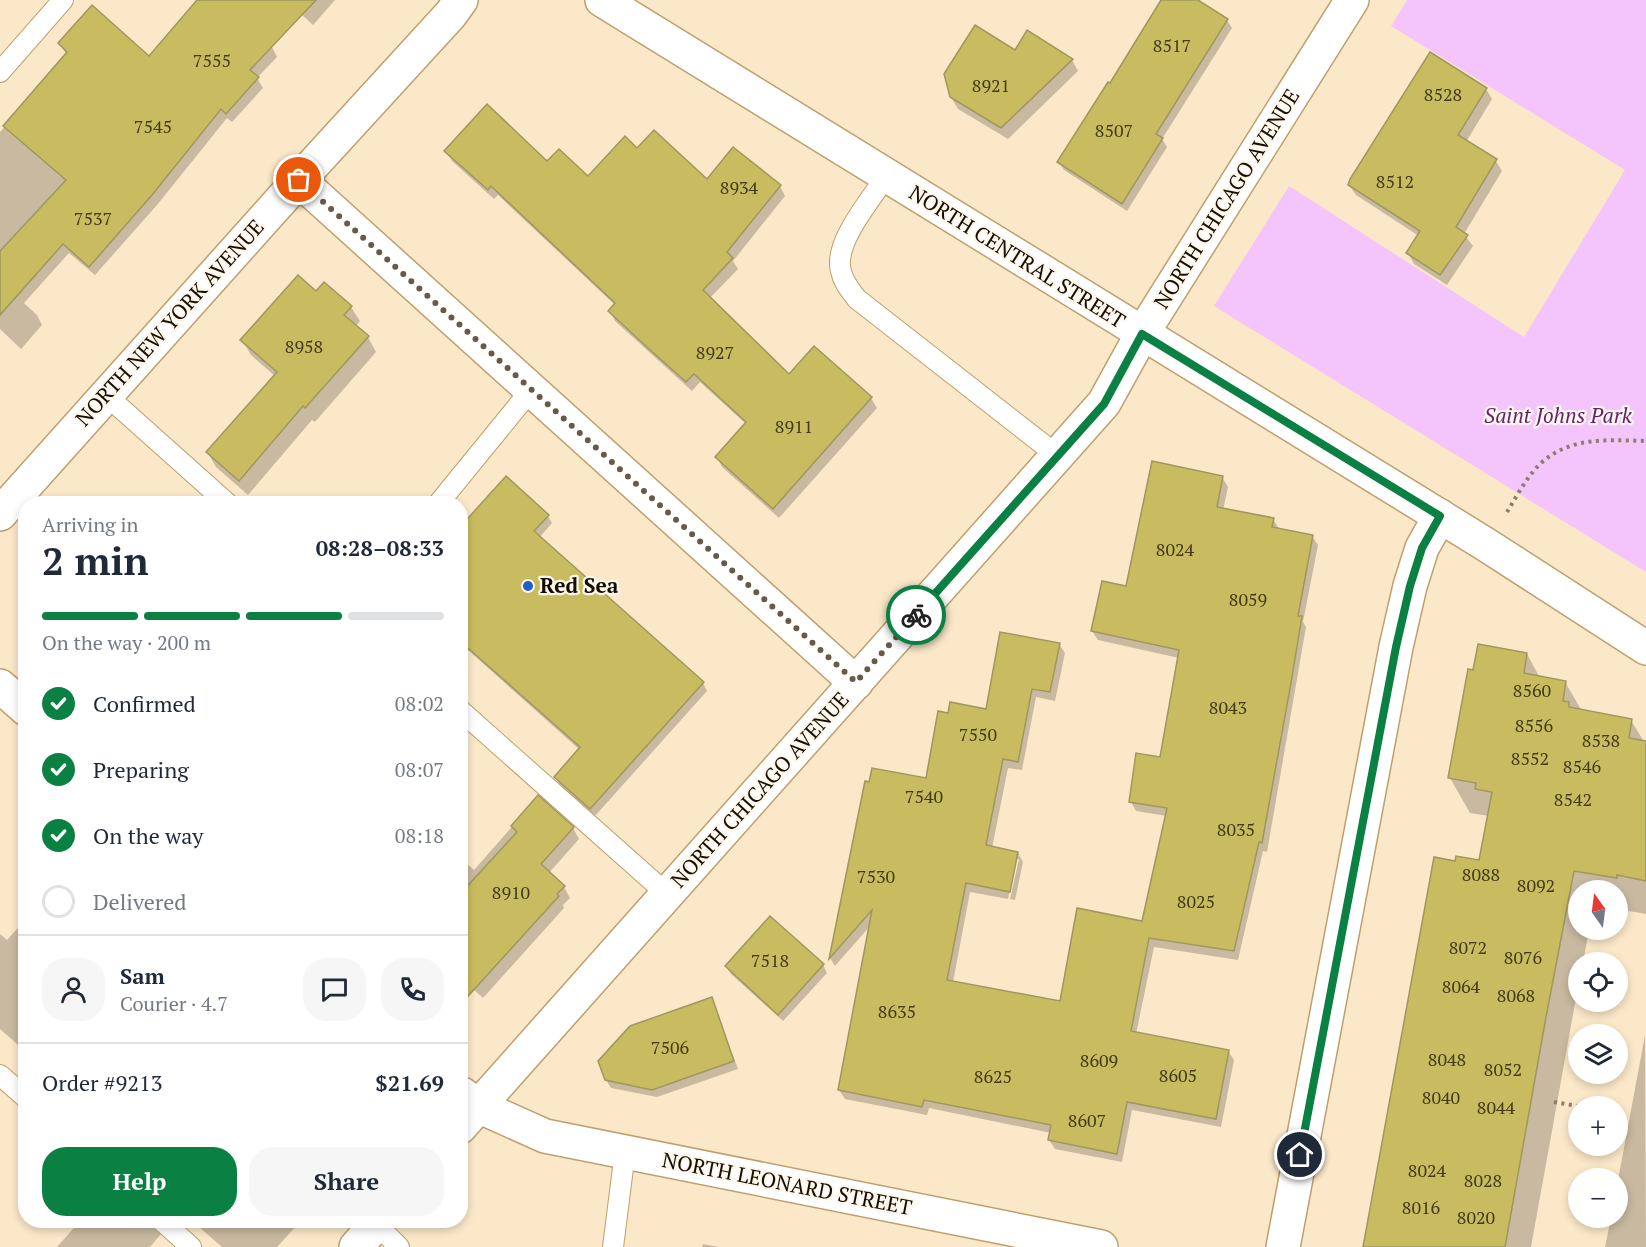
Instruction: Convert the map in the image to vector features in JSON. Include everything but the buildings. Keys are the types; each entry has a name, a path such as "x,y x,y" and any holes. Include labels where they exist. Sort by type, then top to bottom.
{"street":[{"name":"NORTH NEW YORK AVENUE","path":"0,514 443,23 461,0"},
{"name":"NORTH CENTRAL STREET","path":"602,0 1440,516 1646,648"},
{"name":"NORTH CHICAGO AVENUE","path":"468,1106 667,894 1104,404 1142,334 1352,0"},
{"path":"299,180 856,682"},
{"path":"1283,1247 1396,647 1410,586 1422,548 1440,516"},
{"path":"0,686 18,702"},
{"name":"NORTH LEONARD STREET","path":"468,1109 545,1136 1101,1247"}],"lane":[{"path":"0,72 63,0"},
{"path":"886,176 844,241 840,255 840,269 845,283 857,300 1058,456"},
{"path":"445,496 531,390"},
{"path":"106,394 219,496"},
{"path":"468,718 667,894"},
{"path":"0,1075 18,1091"},
{"path":"613,1247 625,1152"},
{"path":"170,1228 191,1247"},
{"path":"370,1231 399,1247"}],"path":[{"path":"1485,544 1534,471 1556,452 1594,440 1646,441"},
{"path":"1554,1102 1568,1104"}],"green space":[{"name":"Saint Johns Park","path":"1407,0 1646,0 1646,572 1214,306 1289,186 1524,337 1625,170 1391,26"}],"way so far":[{"path":"299,180 856,682 916,615"}],"place":[{"name":"Red Sea","path":"528,586"}],"route":[{"path":"916,615 1104,404 1142,334 1440,516 1422,548 1410,586 1396,647 1300,1155"}]}
